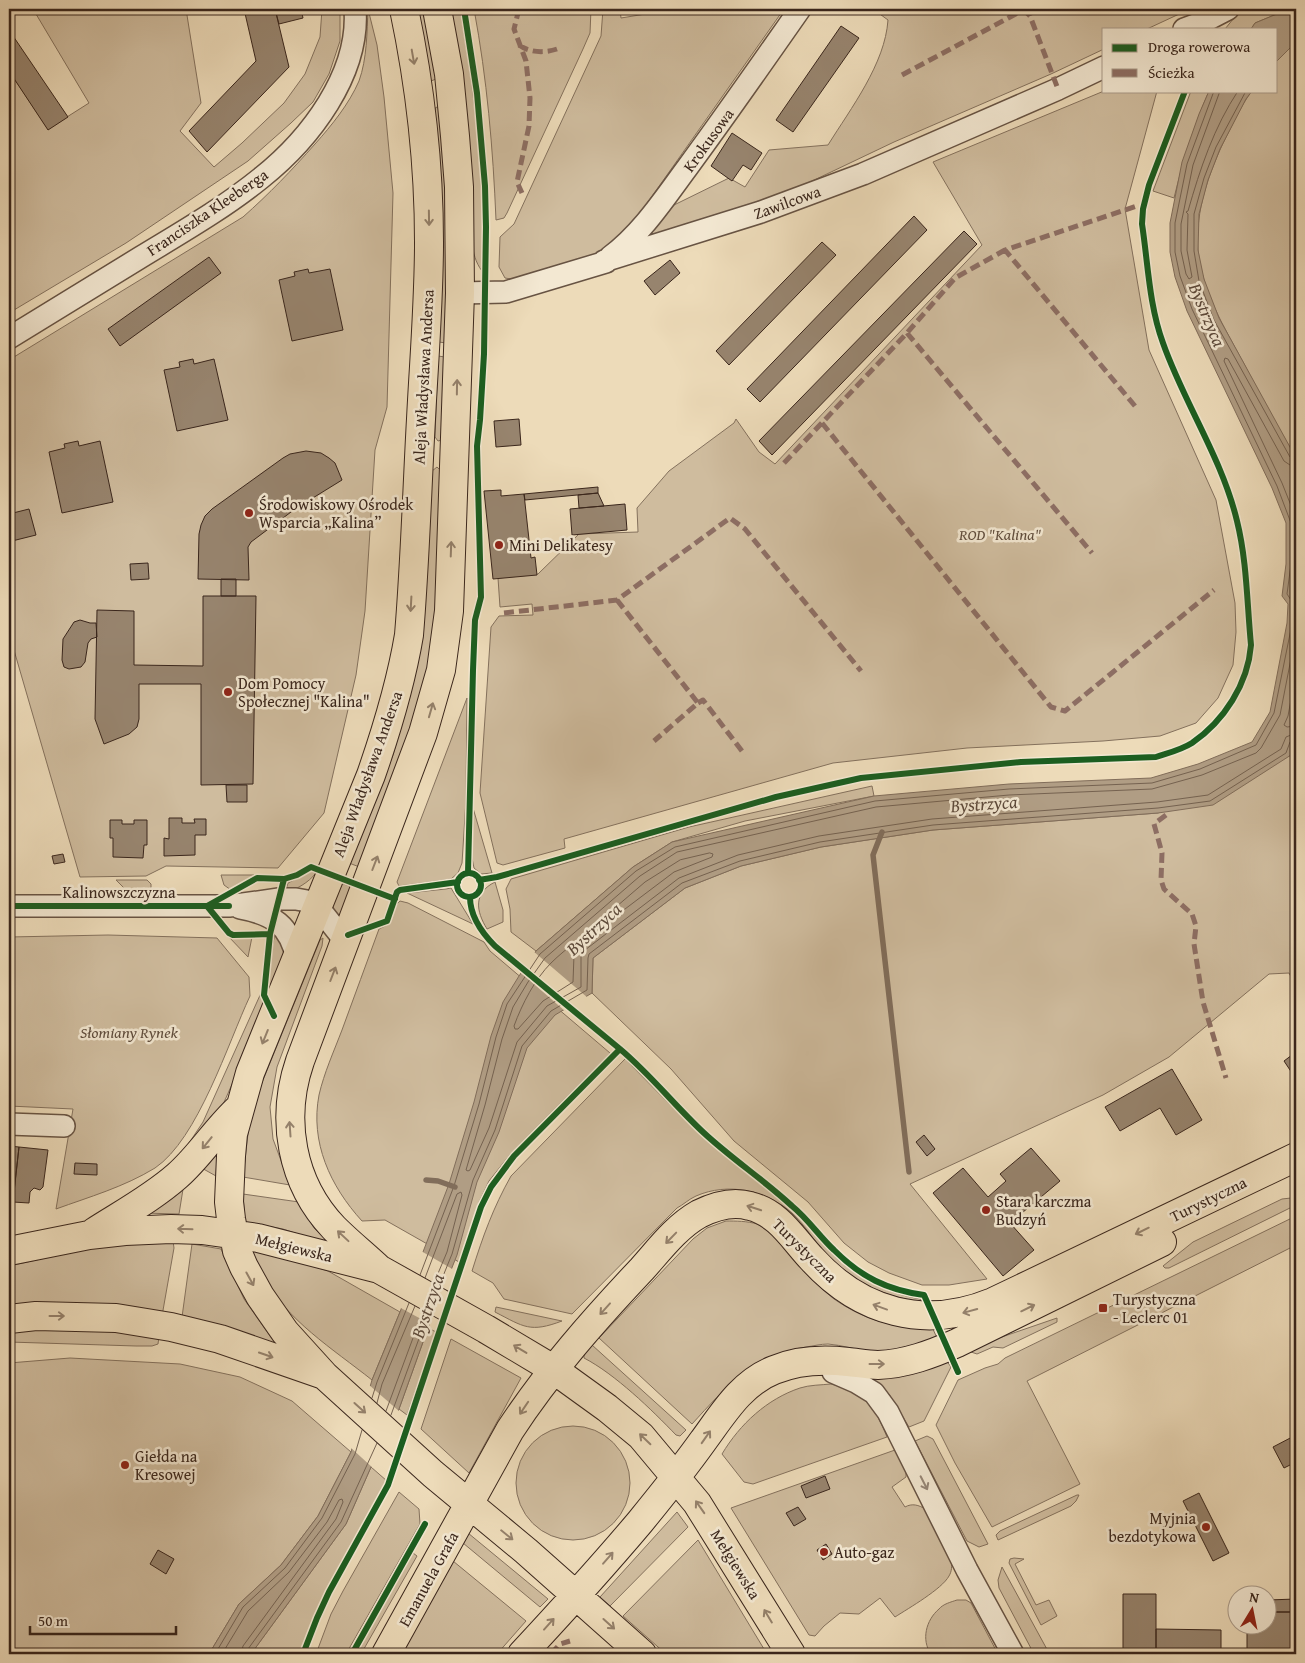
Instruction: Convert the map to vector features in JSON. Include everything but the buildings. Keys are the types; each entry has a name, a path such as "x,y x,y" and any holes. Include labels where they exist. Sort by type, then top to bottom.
{"main road":[{"name":"Aleja Władysława Andersa","path":"324,1375 285,1332 256,1289 244,1267 237,1251 229,1202 229,1184 233,1134 250,1073 377,756 401,677 410,621 429,243 426,164 419,95 404,9"},
{"name":"Aleja Władysława Andersa","path":"378,1269 334,1228 316,1205 301,1177 290,1136 290,1103 296,1072 423,733 441,670 449,611 460,293 459,187 451,92 437,9"},
{"path":"419,95 451,92"},
{"path":"419,453 455,454"},
{"path":"89,1235 159,1191 177,1176 189,1165 222,1124 240,1107"},
{"name":"Turystyczna","path":"470,1505 510,1430 553,1369 673,1235 698,1215 724,1204 749,1205 761,1209 775,1218 829,1277 859,1298 893,1312 927,1316 944,1315 976,1309 1008,1296 1296,1156"},
{"name":"Turystyczna","path":"576,1594 639,1522 704,1440 719,1417 750,1384 761,1376 791,1364 809,1360 876,1365 910,1360 939,1351 1296,1177"},
{"name":"Mełgiewska","path":"9,1251 89,1235 171,1229 234,1234 286,1244 378,1269 553,1369 607,1408 641,1436 676,1476 707,1517 790,1654"},
{"path":"9,1319 54,1316 116,1318 171,1327 220,1339 324,1375 433,1474 576,1594 642,1654"},
{"name":"Emanuela Grafa","path":"386,1654 470,1505"},
{"path":"522,1654 576,1594"}],"street":[{"name":"Franciszka Kleeberga","path":"9,338 207,216 262,177 284,157 325,108 343,78 352,48 356,9"},
{"name":"Krokusowa","path":"604,262 624,246 654,213 729,112 800,9"},
{"path":"1187,28 1228,9"},
{"name":"Zawilcowa","path":"460,293 506,292 586,269 761,212 863,174 1102,68"},
{"name":"Kalinowszczyzna","path":"9,906 230,906 279,899 296,899 318,906"},
{"name":"Kalinowszczyzna","path":"230,906 257,911 280,924 286,929 294,943 297,959"},
{"path":"318,906 345,941"},
{"path":"9,1124 64,1126"},
{"path":"829,1360 832,1372 856,1382 874,1394 888,1412 980,1595 1012,1654"}],"green space":[{"path":"33,9 186,9 201,103 180,131 214,167 284,103 305,74 320,37 322,9 340,9 340,41 329,74 313,102 248,161 126,243 9,313 9,71 48,129 89,103"},
{"path":"368,9 377,45 393,193 387,407 375,450 365,611 356,675 324,813 278,868 166,866 146,876 80,877 9,633 9,360 243,217 271,191 328,129 355,90 364,64"},
{"path":"418,9 424,9 436,79 431,81"},
{"path":"450,9 460,9 474,105 481,178 482,271 475,257 472,242 472,185 468,135"},
{"path":"474,9 591,9 590,33 583,49 507,213 504,218 496,220 489,114"},
{"path":"603,9 620,9 621,18 676,9 784,9 643,209 619,240 607,250 517,280 505,278 499,267 500,237 514,224 601,36"},
{"path":"873,9 1190,9 1149,28 1102,28 1102,50 1051,74 894,142 766,203 653,238 652,232 674,205 729,178 745,187 769,150 828,145 874,69 886,36 888,20"},
{"path":"1247,9 1289,9 1255,23 1252,28 1226,28 1238,13"},
{"path":"1296,42 1296,458 1262,399 1215,308 1204,280 1198,250 1199,221 1204,192 1220,150 1244,102 1251,92 1278,92 1278,60"},
{"name":"ROD \"Kalina\"","path":"1102,92 1157,92 1125,209 1149,350 1216,500 1235,603 1236,632 1233,665 1218,698 1196,723 1160,736 967,748 833,763 564,839 565,848 503,865 497,863 480,793 491,627 499,616 533,615 532,604 500,607 498,578 538,574 579,534 638,532 637,508 669,471 734,423 736,419 759,452 775,464 982,245 933,162"},
{"path":"1191,92 1209,92 1189,144 1174,198 1153,191"},
{"path":"436,107 440,109 445,167 446,343 439,342"},
{"path":"438,356 445,357 442,440 438,441 435,437"},
{"path":"437,467 441,471 437,605 429,675 362,868 349,863 393,755 421,648 432,471"},
{"path":"467,698 466,800 462,863 458,873 451,879 399,886 397,882"},
{"path":"1296,736 1296,774 1292,782 1296,781 1296,986 1289,973 1269,974 1169,1057 1103,1095 910,1184 987,1279 949,1285 922,1285 889,1273 868,1262 844,1243 808,1202 734,1141 671,1069 592,993 593,958 685,888 741,866 821,847 933,830 1158,813 1291,755"},
{"path":"872,786 874,796 745,821 672,842 633,867 536,951 511,932 510,909 506,889 511,879 689,827"},
{"path":"473,808 492,873 481,874 474,868 472,858"},
{"path":"311,871 316,873 309,880 298,888 285,893 288,883"},
{"path":"221,875 254,875 237,889 231,890 224,885"},
{"path":"116,880 147,880 151,884 151,891 125,889"},
{"path":"495,882 503,910 503,922 487,929 479,909 480,897 488,886"},
{"path":"341,883 352,887 338,922 332,907"},
{"path":"451,888 473,924 407,893 446,889"},
{"path":"400,901 408,903 484,942 490,951 610,1053 512,1152 489,1181 479,1202 459,1262 385,1220 362,1221 332,1178 320,1146 317,1130 319,1095 326,1070 379,929 389,924 396,905"},
{"path":"276,931 285,954 267,998 271,950"},
{"name":"Słomiany Rynek","path":"108,935 217,938 249,977 250,996 222,1063 198,1113 185,1136 171,1154 155,1168 131,1181 56,1209 73,1109 9,1106 9,937"},
{"path":"228,936 234,938 252,937 248,957"},
{"path":"323,938 322,946 277,1067 270,1107 273,1139 290,1185 243,1177 249,1125 261,1085 320,940"},
{"path":"261,993 266,1008 221,1109 183,1152 203,1122"},
{"path":"625,1059 708,1141 797,1215 840,1261 872,1283 895,1293 920,1299 922,1302 878,1291 848,1275 833,1262 798,1219 782,1205 759,1194 734,1189 708,1192 693,1197 677,1208 572,1314 504,1299 493,1283 472,1271 499,1199 511,1176"},
{"path":"218,1144 216,1176 198,1166"},
{"path":"184,1183 179,1214 142,1213"},
{"path":"243,1194 299,1202 314,1228 331,1245 283,1229 245,1222"},
{"path":"1296,1198 1296,1205 1169,1268 1163,1266 1193,1242 1282,1199"},
{"path":"1296,1216 1296,1245 1027,1381 1080,1484 992,1527 955,1463 936,1425 958,1380 998,1364 1005,1358"},
{"path":"726,1221 753,1223 771,1232 810,1278 846,1307 881,1322 905,1326 932,1327 937,1338 896,1349 879,1351 828,1344 787,1351 756,1365 742,1375 729,1385 692,1424 599,1338 693,1239 707,1228"},
{"path":"173,1241 174,1248 162,1316 9,1307 9,1266 91,1248 128,1243"},
{"path":"192,1244 221,1249 244,1299 277,1346 182,1317"},
{"path":"252,1250 284,1257 328,1271 400,1312 372,1380 311,1333 284,1306 262,1275"},
{"path":"496,1307 562,1321 542,1327 527,1327 495,1312"},
{"path":"1057,1318 1057,1322 1003,1348 993,1347 977,1354 968,1351 993,1340"},
{"path":"428,1328 436,1332 407,1415 399,1409"},
{"path":"101,1329 159,1336 158,1344 136,1346 9,1342 9,1330"},
{"path":"451,1339 521,1378 469,1473 421,1429"},
{"path":"592,1345 686,1430 680,1436 676,1435 645,1404 620,1383 584,1358 584,1354"},
{"path":"70,1358 180,1364 240,1377 292,1401 351,1452 318,1516 281,1565 239,1604 209,1654 9,1654 9,1363"},
{"path":"946,1360 951,1367 924,1421 909,1427 889,1394 870,1379 919,1371"},
{"path":"831,1384 852,1391 867,1402 878,1416 887,1437 753,1484 744,1482 722,1454 737,1433 755,1414 776,1399 804,1387"},
{"path":"573,1426 595,1430 614,1442 626,1461 630,1483 626,1505 614,1524 595,1536 573,1540 551,1536 532,1524 520,1505 516,1483 520,1461 532,1442 551,1430"},
{"path":"927,1436 933,1439 988,1544 979,1547 967,1541 915,1441"},
{"path":"895,1450 906,1471 906,1477 892,1487 905,1507 915,1505 925,1509 951,1560 952,1568 950,1574 940,1587 895,1617 880,1598 859,1614 840,1613 815,1636 809,1635 731,1508"},
{"path":"371,1467 387,1481 326,1590 299,1654 251,1654 346,1524"},
{"path":"399,1492 419,1509 420,1524 346,1654 316,1654 331,1614"},
{"path":"1079,1495 1071,1506 998,1540 996,1535 1000,1531"},
{"path":"677,1512 688,1527 610,1606 600,1597"},
{"path":"468,1533 548,1599 540,1607 463,1543"},
{"path":"698,1540 767,1654 666,1654 623,1616"},
{"path":"413,1553 417,1556 361,1654 356,1654"},
{"path":"1010,1559 1024,1559 1015,1564 1036,1605 1049,1600 1057,1616 1041,1625 1009,1563"},
{"path":"453,1561 526,1621 497,1654 402,1654"},
{"path":"1002,1567 1049,1653 1034,1654 999,1588 998,1580"},
{"path":"957,1600 966,1600 971,1603 998,1654 931,1654 926,1643 928,1624 941,1607"}],"water":[{"path":"1289,9 1296,9 1296,42 1278,60 1278,28 1252,28 1255,23"},
{"name":"Bystrzyca","path":"1209,92 1251,92 1220,149 1208,180 1199,214 1198,250 1204,279 1219,318 1296,458 1296,736 1291,755 1213,805 1158,813 933,830 821,847 741,866 685,888 593,958 592,993 555,1015 527,1048 499,1132 477,1182 457,1255 399,1409 346,1524 251,1654 209,1654 239,1604 281,1565 318,1516 351,1452 372,1380 449,1184 474,1102 491,1036 503,1002 536,951 633,867 672,842 874,796 1009,784 1151,778 1198,764 1252,742 1270,712 1287,623 1288,604 1282,596 1286,564 1286,523 1272,488 1187,311 1175,277 1170,252 1170,223 1182,162"}],"pier":[{"path":"533,951 588,998 566,1012 519,971"},
{"path":"421,1251 454,1270 432,1325 399,1307"},
{"path":"368,1384 400,1412 373,1468 350,1447"}],"waterway":[{"path":"882,832 873,855 909,1172"},
{"path":"426,1180 438,1181 455,1187"}],"marked path":[{"path":"519,9 514,29 526,61 530,98 529,126 517,182 522,193"},
{"path":"1023,9 1030,16 1058,89"},
{"path":"902,75 1025,9"},
{"path":"519,45 528,50 548,51 557,49"},
{"path":"1135,406 1005,250 1137,206"},
{"path":"784,463 907,333 955,278 1005,250"},
{"path":"907,333 1092,553"},
{"path":"822,423 1051,707 1065,711 1214,590"},
{"path":"504,613 617,600 730,518 745,529 861,671"},
{"path":"617,600 698,703 654,741"},
{"path":"698,703 703,700 745,755"},
{"path":"1166,815 1154,824 1162,853 1161,880 1164,889 1192,914 1196,926 1194,944 1203,1002 1226,1078"},
{"path":"551,1654 560,1644 570,1641"}],"cycle path":[{"path":"464,9 477,93 485,186 486,227 484,354 477,446 481,597 475,620 468,873"},
{"path":"479,880 497,877 776,797 861,778 1021,762 1156,757 1192,743 1204,734 1224,713 1245,674 1251,645 1243,551 1237,521 1222,475 1181,387 1158,329 1142,224 1143,209 1149,185 1185,92"},
{"path":"270,934 233,935 229,933 207,906 257,878 284,879 297,875 311,867 395,899"},
{"path":"469,873 477,877 481,885 477,893 469,897 461,893 457,885 461,877 469,873"},
{"path":"274,1016 264,995 270,934 284,879"},
{"path":"348,935 387,921 397,892 400,890 458,882"},
{"path":"303,1654 329,1592 388,1485 481,1207 491,1187 514,1156 620,1049 495,946 474,917 470,897"},
{"path":"9,906 229,906"},
{"path":"620,1049 704,1133 798,1211 829,1245 854,1268 886,1286 924,1295 958,1372"},
{"path":"352,1654 425,1524"}],"place":[{"name":"Środowiskowy Ośrodek Wsparcia „Kalina”","path":"249,513"},
{"name":"Mini Delikatesy","path":"499,545"},
{"name":"Dom Pomocy Społecznej \"Kalina\"","path":"228,692"},
{"name":"Stara karczma Budzyń","path":"986,1210"},
{"name":"Turystyczna - Leclerc 01","path":"1103,1308"},
{"name":"Giełda na Kresowej","path":"125,1465"},
{"name":"Myjnia bezdotykowa","path":"1206,1527"},
{"name":"Auto-gaz","path":"824,1552"}]}
